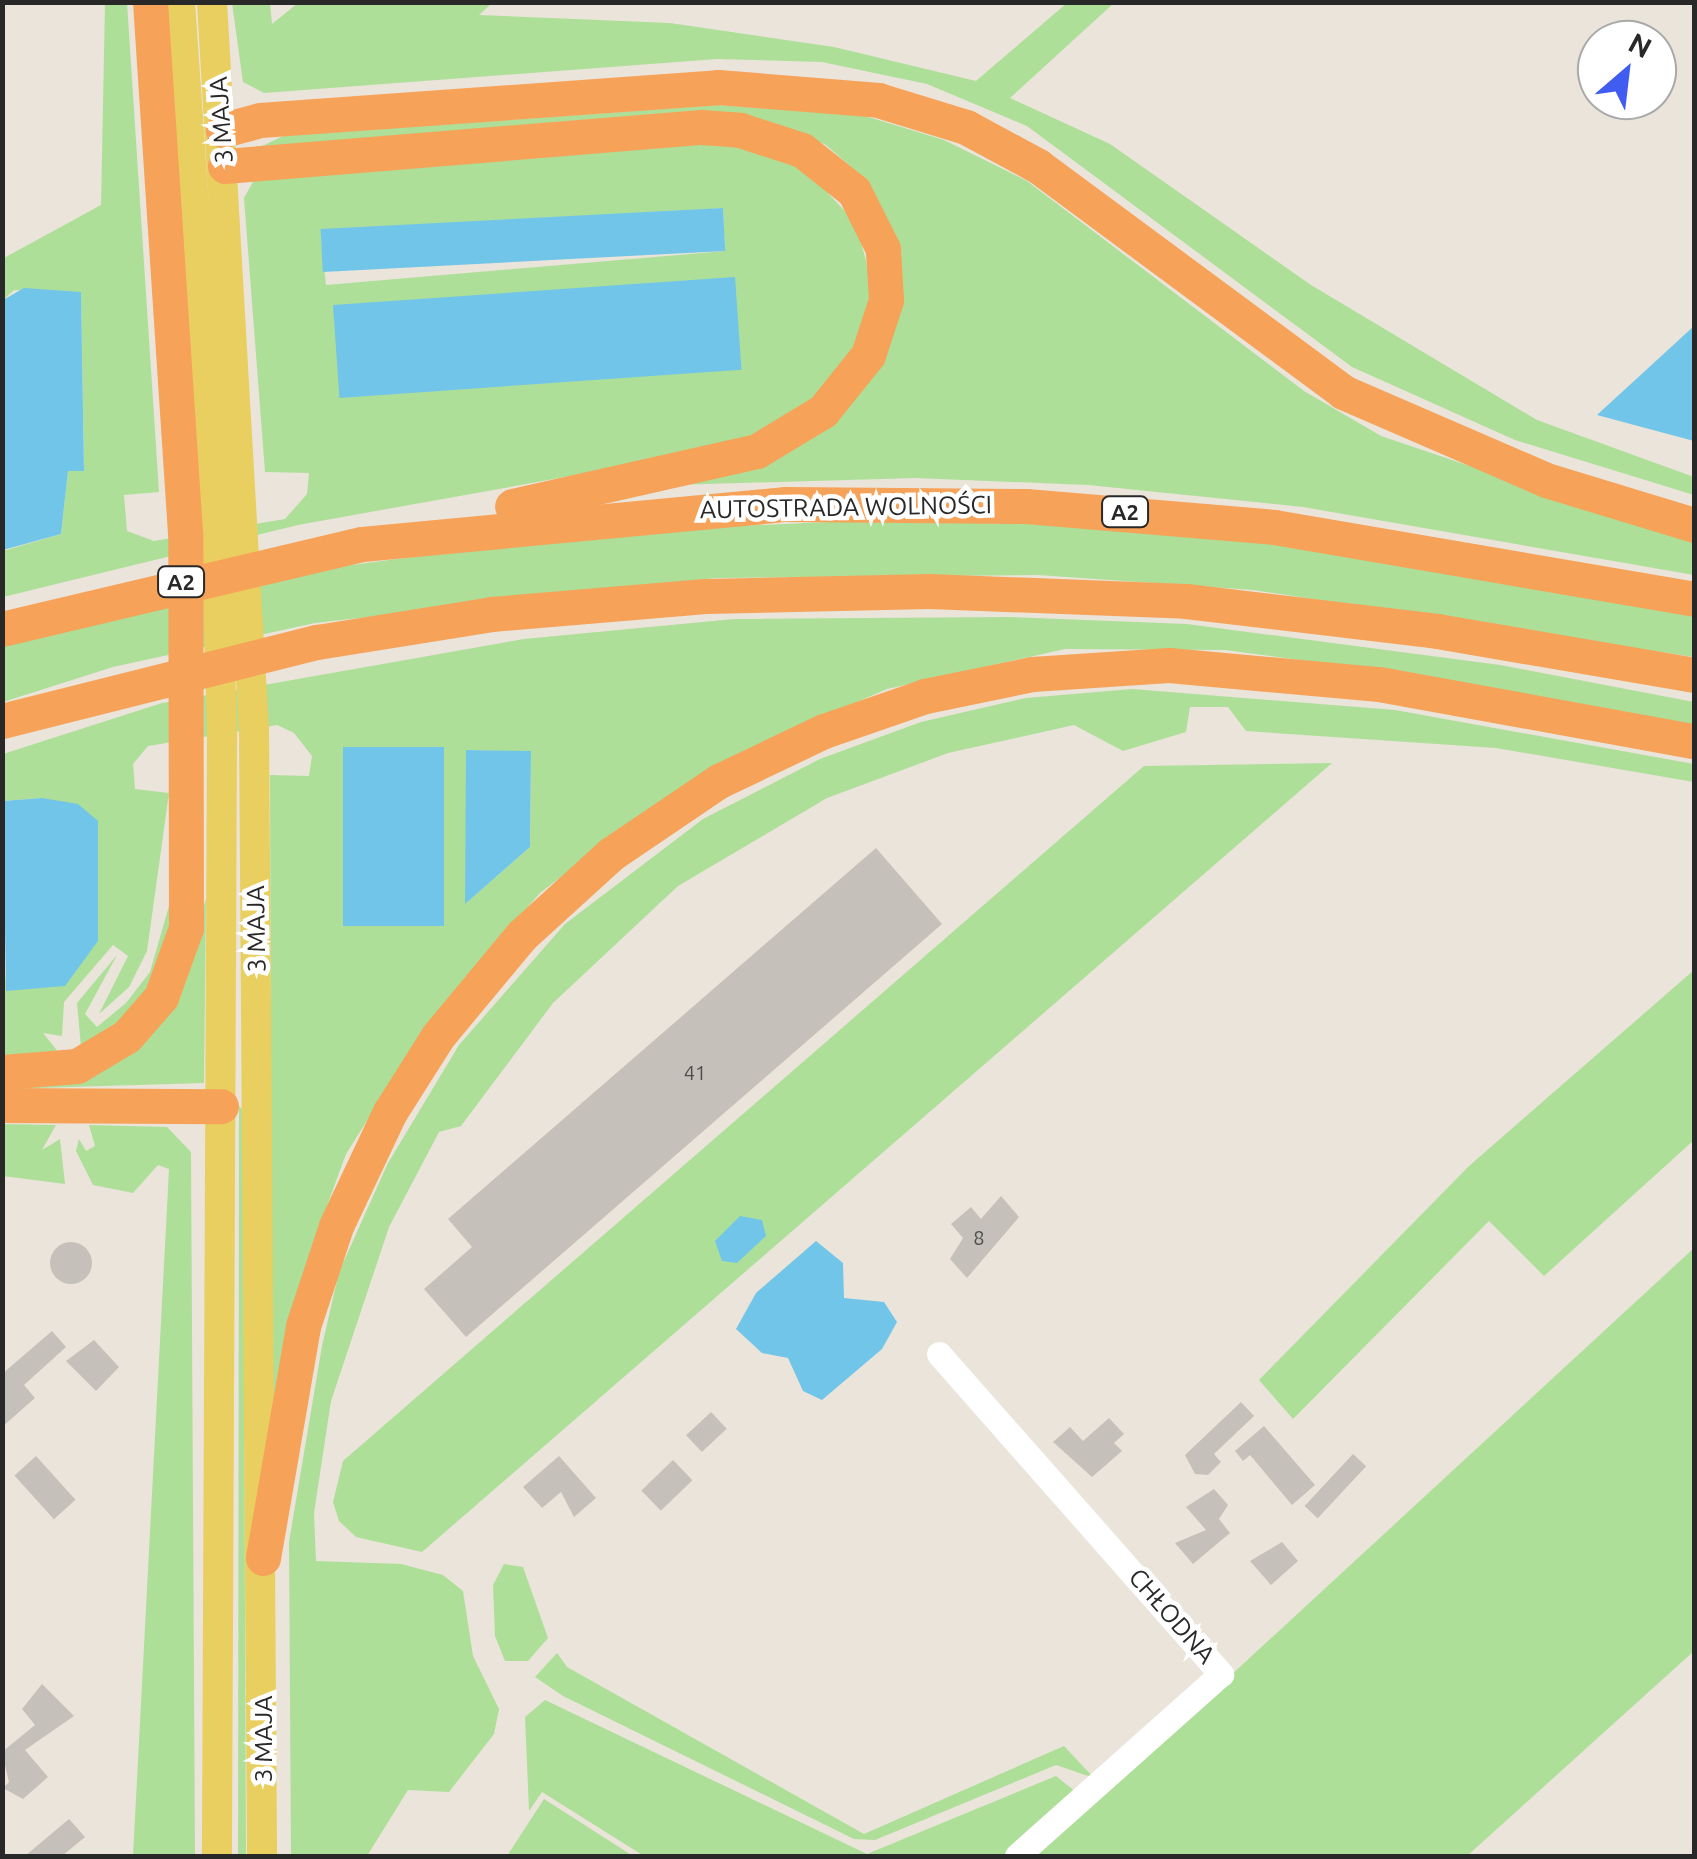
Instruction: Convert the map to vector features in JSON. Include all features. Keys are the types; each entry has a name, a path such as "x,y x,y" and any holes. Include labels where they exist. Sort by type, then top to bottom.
{"highway":[{"path":"2,1072 38,1074 90,1060 127,1036 161,997 186,928 205,739 201,531 150,2"},
{"path":"222,130 260,120 718,87 878,100 966,128 1038,166 1344,392 1546,480 1694,525"},
{"path":"225,166 740,130 830,168 854,191 884,249 886,300 868,355 823,411 786,436 646,480 362,544"},
{"name":"AUTOSTRADA WOLNOŚCI","path":"2,629 362,544 693,508 1026,506 1420,546 1694,600"},
{"path":"2,721 60,702 298,646 491,614 705,596 929,592 1186,601 1437,631 1694,676"},
{"path":"263,1558 303,1326 336,1226 390,1112 447,1024 522,935 612,854 719,782 824,731 925,696 1032,674 1169,664 1379,684 1694,740"},
{"path":"2,733 60,702"},
{"path":"2,1105 221,1106"}],"main road":[{"name":"3 MAJA","path":"180,2 191,153 201,531"},
{"name":"3 MAJA","path":"212,2 248,522 254,730 263,1558 262,1856"},
{"path":"191,153 222,130"},
{"path":"191,153 225,166"},
{"name":"3 MAJA","path":"205,739 221,1106 217,1856"},
{"path":"221,1106 258,1059"}],"street":[{"name":"CHŁODNA","path":"939,1354 1222,1674 1017,1856"}],"green space":[{"path":"105,3 127,3 159,492 124,495 127,531 154,541 285,519 307,494 309,473 265,472 244,198 258,173 703,141 769,152 810,174 856,223 871,280 865,328 828,391 732,447 298,525 3,597 3,551 61,534 68,471 84,470 81,293 14,290 3,300 2,259 101,205","holes":["723,208 725,251 326,285 321,239"]},
{"path":"232,3 270,3 272,24 298,3 492,3 479,15 670,23 834,47 976,81 1067,3 1114,3 1010,98 1110,144 1311,285 1537,420 1694,477 1694,495 1515,440 1352,367 1027,126 927,84 822,62 717,59 264,93 243,82"},
{"path":"718,105 862,115 944,140 1027,181 1304,391 1381,436 1694,542 1694,575 1303,507 1088,485 915,478 671,485 808,440 854,401 877,367 858,173 826,145 784,126 258,148 283,136"},
{"path":"939,517 1251,540 1694,615 1694,657 1253,590 1038,575 716,578 315,623 113,667 3,702 3,644 328,568 603,532"},
{"path":"1009,617 1187,624 1500,665 1694,702 1694,726 1435,678 1225,650 1065,649 887,689 739,753 657,803 540,893 434,1015 346,1154 309,1255 272,1407 270,775 309,776 312,756 294,733 277,725 148,746 133,764 135,789 169,793 147,951 129,987 99,1014 128,956 113,945 64,1002 62,1036 43,1033 59,1053 3,1055 3,990 42,798 3,801 3,754 162,703 524,639 734,619","holes":["466,750 531,752 530,847 466,903"]},
{"path":"1132,689 1395,710 1694,764 1694,782 1496,748 1246,731 1228,707 1190,707 1186,732 1123,751 1074,725 948,753 827,798 678,886 553,1003 461,1126 439,1132 389,1227 331,1401 314,1513 316,1561 401,1564 443,1575 463,1591 473,1656 499,1709 494,1734 449,1792 408,1790 367,1856 291,1856 289,1542 322,1346 339,1272 388,1163 459,1045 565,924 703,819 820,759 921,722 1026,698"},
{"path":"1332,763 422,1552 356,1537 339,1521 333,1502 343,1461 1144,766"},
{"path":"206,899 204,1083 3,1089 38,1085 178,994"},
{"path":"169,906 177,909 160,972 127,1019 81,1047 77,1003 117,955 85,1014 97,1027 126,1003 150,972"},
{"path":"1694,970 1694,1140 1544,1276 1489,1221 1293,1419 1259,1380 1469,1166"},
{"path":"239,1106 243,1110 246,1856 238,1856"},
{"path":"2,1124 56,1125 42,1150 60,1139 65,1184 3,1176"},
{"path":"89,1125 167,1127 191,1152 195,1856 133,1856 169,1169 158,1165 133,1193 93,1185 76,1151 79,1139 86,1151 95,1146"},
{"path":"1694,1248 1694,1651 1467,1856 1035,1856"},
{"path":"504,1564 523,1567 548,1638 528,1661 505,1661 495,1636 493,1585"},
{"path":"557,1653 567,1667 864,1834 1064,1746 1094,1778 1056,1765 875,1840 854,1839 563,1696 535,1677"},
{"path":"545,1700 867,1854 1056,1776 1077,1793 1004,1856 644,1856 542,1792 529,1811 525,1717"},
{"path":"544,1799 633,1856 507,1856"}],"water":[{"path":"723,208 725,251 323,272 321,229"},
{"path":"735,277 741,370 339,398 333,305"},
{"path":"24,288 81,292 84,471 68,471 61,534 3,550 3,300"},
{"path":"1694,326 1694,441 1597,415"},
{"path":"343,747 444,747 444,926 343,926"},
{"path":"466,750 531,751 530,847 465,904"},
{"path":"42,798 78,804 98,821 98,941 65,986 6,991 3,801"},
{"path":"740,1216 762,1220 766,1236 737,1263 722,1261 715,1241"},
{"path":"816,1241 843,1263 844,1298 884,1302 897,1322 882,1349 822,1400 803,1391 788,1358 762,1353 736,1329 756,1293"}],"building":[{"path":"876,848 942,924 466,1337 424,1289 472,1247 448,1219"},
{"path":"1001,1196 1019,1217 967,1278 950,1259 963,1238 951,1224 971,1207 981,1219"},
{"path":"71,1242 86,1248 92,1263 86,1278 71,1284 56,1278 50,1263 56,1248"},
{"path":"52,1331 66,1347 24,1385 35,1398 2,1427 2,1374"},
{"path":"94,1340 119,1367 96,1391 66,1361"},
{"path":"1241,1402 1254,1416 1214,1454 1221,1462 1208,1475 1195,1474 1185,1455"},
{"path":"711,1412 727,1429 702,1452 686,1435"},
{"path":"1109,1418 1124,1434 1114,1443 1122,1451 1092,1477 1053,1442 1070,1427 1083,1441"},
{"path":"1264,1426 1315,1485 1292,1505 1250,1455 1243,1461 1235,1451"},
{"path":"1353,1454 1366,1466 1318,1518 1305,1506"},
{"path":"36,1456 75,1500 54,1519 14,1475"},
{"path":"559,1456 596,1498 574,1517 561,1492 542,1508 523,1487"},
{"path":"673,1460 692,1480 661,1511 641,1491"},
{"path":"1214,1489 1228,1505 1219,1519 1230,1533 1193,1564 1175,1543 1206,1530 1186,1507"},
{"path":"1282,1542 1298,1561 1271,1585 1250,1561"},
{"path":"42,1684 74,1716 25,1750 48,1777 23,1799 3,1788 9,1782 2,1752 35,1725 22,1709"},
{"path":"69,1819 85,1837 62,1856 25,1856"}]}
